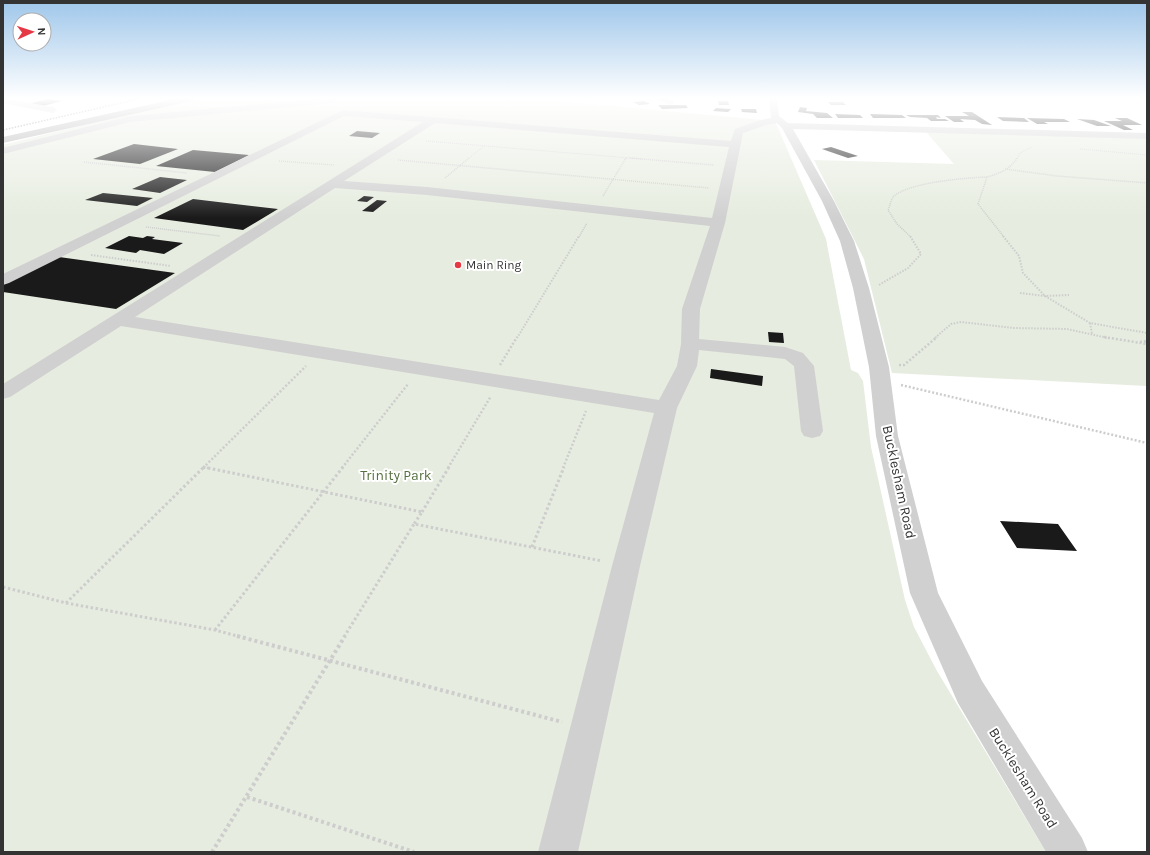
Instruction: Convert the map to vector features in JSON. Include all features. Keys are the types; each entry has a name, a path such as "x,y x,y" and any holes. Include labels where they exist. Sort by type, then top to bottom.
{"street":[{"path":"3,151 55,138"},
{"path":"3,280 218,176 293,138"},
{"path":"658,138 735,144"},
{"path":"558,852 626,566 666,408 687,366 690,344 691,309 718,222 736,138"},
{"name":"Bucklesham Road","path":"792,138 828,201 847,241 861,288 880,374 887,436 924,593 970,692 1068,852"},
{"path":"3,393 199,270 403,139"},
{"path":"332,184 427,191 718,222"},
{"path":"120,320 666,408"},
{"path":"690,344 785,353 795,355 801,359 804,366 812,431"}],"path":[{"path":"403,139 731,166"},
{"path":"427,191 485,146"},
{"path":"861,288 880,285 908,268 921,254 912,238 897,224 888,210 893,197 907,188 965,178 987,177 1002,173 1004,169 1015,162 1020,153 1035,146"},
{"path":"212,852 422,512 495,381 627,157"},
{"path":"252,158 358,167"},
{"path":"374,158 726,189"},
{"path":"84,162 218,176"},
{"path":"1004,169 1057,176 1147,182"},
{"path":"987,177 978,204 1019,256 1023,273 1045,296 1090,323 1147,334"},
{"path":"120,224 247,239"},
{"path":"62,251 199,270"},
{"path":"1020,294 1045,296 1069,295"},
{"path":"880,374 904,365 951,324 961,322 1014,328 1067,329 1134,343 1147,344"},
{"path":"1090,323 1092,334"},
{"path":"1134,343 1147,341"},
{"path":"66,604 321,352"},
{"path":"214,630 421,368"},
{"path":"880,374 1147,443"},
{"path":"532,547 592,397"},
{"path":"203,467 422,512"},
{"path":"414,524 626,566"},
{"path":"3,586 66,604 214,630 588,729"},
{"path":"247,797 414,852"}],"green space":[{"name":"Trinity Park","path":"31,138 782,138 826,239 851,370 858,373 863,381 871,447 905,600 914,627 937,671 1046,852 3,852 3,145"},
{"path":"931,138 1147,138 1147,386 892,373 864,259 814,160 954,164"}],"building":[{"path":"134,144 178,149 140,164 93,159"},
{"path":"831,147 858,156 848,158 822,149"},
{"path":"193,150 249,155 215,172 156,166"},
{"path":"160,177 187,180 160,193 132,189"},
{"path":"103,193 153,198 137,206 85,200"},
{"path":"364,196 374,197 367,202 357,201"},
{"path":"193,199 278,209 243,230 154,218"},
{"path":"377,200 387,201 373,212 362,211"},
{"path":"129,236 143,238 147,236 155,237 152,239 183,243 164,254 140,250 136,253 105,248"},
{"path":"59,257 175,273 116,309 3,292 3,284"},
{"path":"768,332 783,333 784,343 769,342"},
{"path":"711,369 763,376 762,386 710,378"},
{"path":"1000,521 1058,524 1077,551 1017,548"}],"place":[{"name":"Main Ring","path":"458,265"}]}
